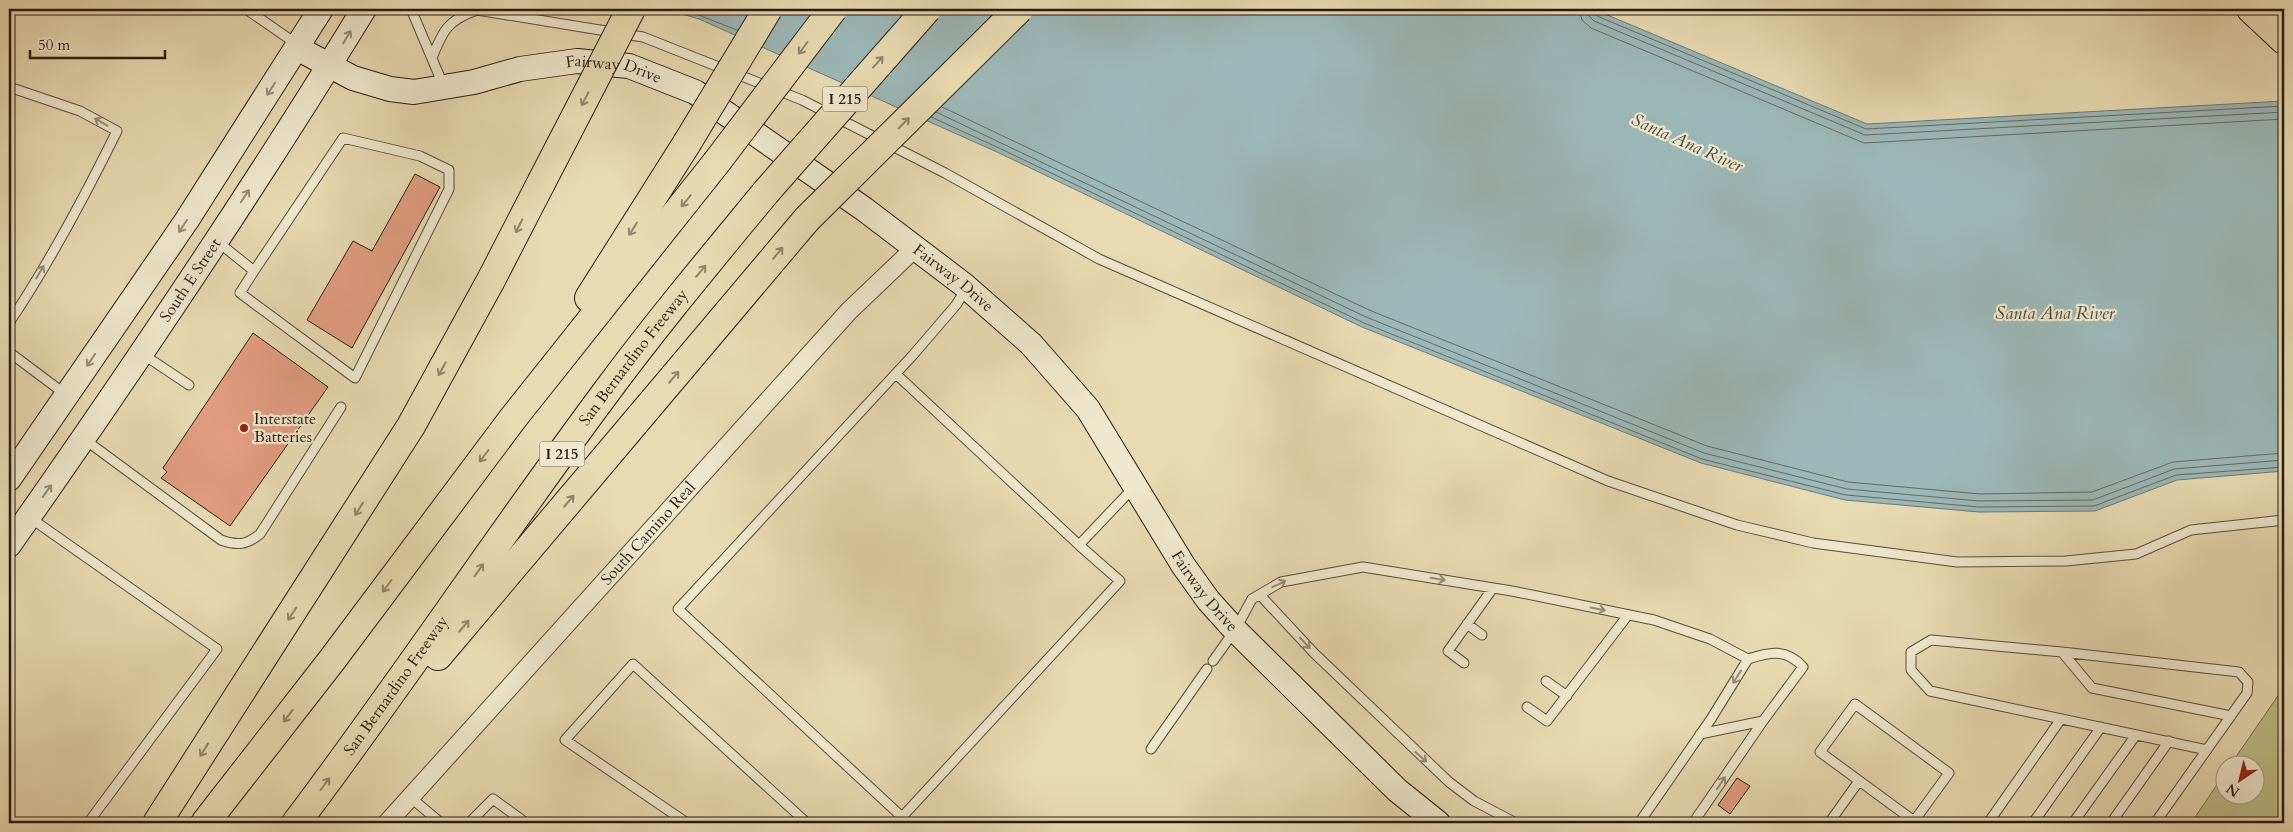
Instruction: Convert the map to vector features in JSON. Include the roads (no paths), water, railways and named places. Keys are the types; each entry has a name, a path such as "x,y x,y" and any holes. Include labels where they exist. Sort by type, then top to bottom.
{"highway":[{"path":"158,823 411,426 491,280 631,9"},
{"path":"514,417 687,143 768,9"},
{"path":"205,823 332,660 514,417 716,163 833,9"},
{"name":"San Bernardino Freeway","path":"296,823 370,724 601,399 675,303 859,83 927,9"},
{"path":"370,724 444,650 807,219 1019,9"},
{"path":"2251,9 2284,40"}],"street":[{"path":"9,480 186,220 321,9"},
{"name":"South E Street","path":"9,545 84,439 216,240 330,65 364,9"},
{"name":"Fairway Drive","path":"298,46 353,78 390,89 414,92 474,82 520,69 577,62 629,66 695,92 864,209 967,288 1031,344 1088,409 1183,565 1235,630 1397,790 1438,823"},
{"name":"South Camino Real","path":"387,823 849,311 915,248"}],"lane":[{"path":"246,9 298,46"},
{"path":"411,9 444,87"},
{"path":"432,58 448,25 474,9 643,36 802,100 945,173 1099,259 1608,481 1737,525 1813,544 1957,562 2066,560 2136,554 2191,530 2284,520"},
{"path":"9,87 80,111 117,131 88,188 26,298 9,323"},
{"path":"343,138 420,156 449,170 449,189 355,378 240,293 254,271 343,138"},
{"path":"216,240 254,271"},
{"path":"896,374 1120,581 902,817 678,609 896,374 956,304 967,288"},
{"path":"9,352 68,395"},
{"path":"141,353 189,385"},
{"path":"84,439 221,540 236,545 248,543 260,534 341,407"},
{"path":"1079,544 1135,486"},
{"path":"29,516 217,649 88,823"},
{"path":"1213,661 1235,630 1252,600 1281,582 1363,567 1493,588 1654,620 1710,639 1748,659"},
{"path":"1464,663 1448,651 1493,588"},
{"path":"1260,595 1314,653 1448,782 1474,801 1516,823"},
{"path":"1527,707 1547,721 1628,615"},
{"path":"1467,624 1482,635"},
{"path":"2155,823 2207,750 2230,716 2247,693 2248,682 2239,672 2062,652 1931,640 1911,652 1911,670 1930,691 2207,750"},
{"path":"1639,823 1700,734 1748,659 1770,652 1795,658 1803,667 1763,720 1693,823"},
{"path":"2062,652 2092,688 2230,716"},
{"path":"687,823 565,740 633,664 807,823"},
{"path":"1151,749 1207,669"},
{"path":"1546,681 1567,696"},
{"path":"1855,704 1949,773 1914,821 1859,781 1820,752 1855,704"},
{"path":"1988,823 2061,719"},
{"path":"1700,734 1763,720"},
{"path":"2032,823 2100,727"},
{"path":"2073,823 2136,734"},
{"path":"2111,823 2169,742"},
{"path":"1829,823 1859,781"},
{"path":"410,797 441,823"},
{"path":"469,823 493,799 526,823"}],"water":[{"name":"Santa Ana River","path":"666,9 1593,9 1867,124 2284,101 2284,471 2177,480 2095,511 1979,512 1845,500 1701,463 1362,327 997,152 699,19"}],"place":[{"name":"Interstate Batteries","path":"244,428"}]}
